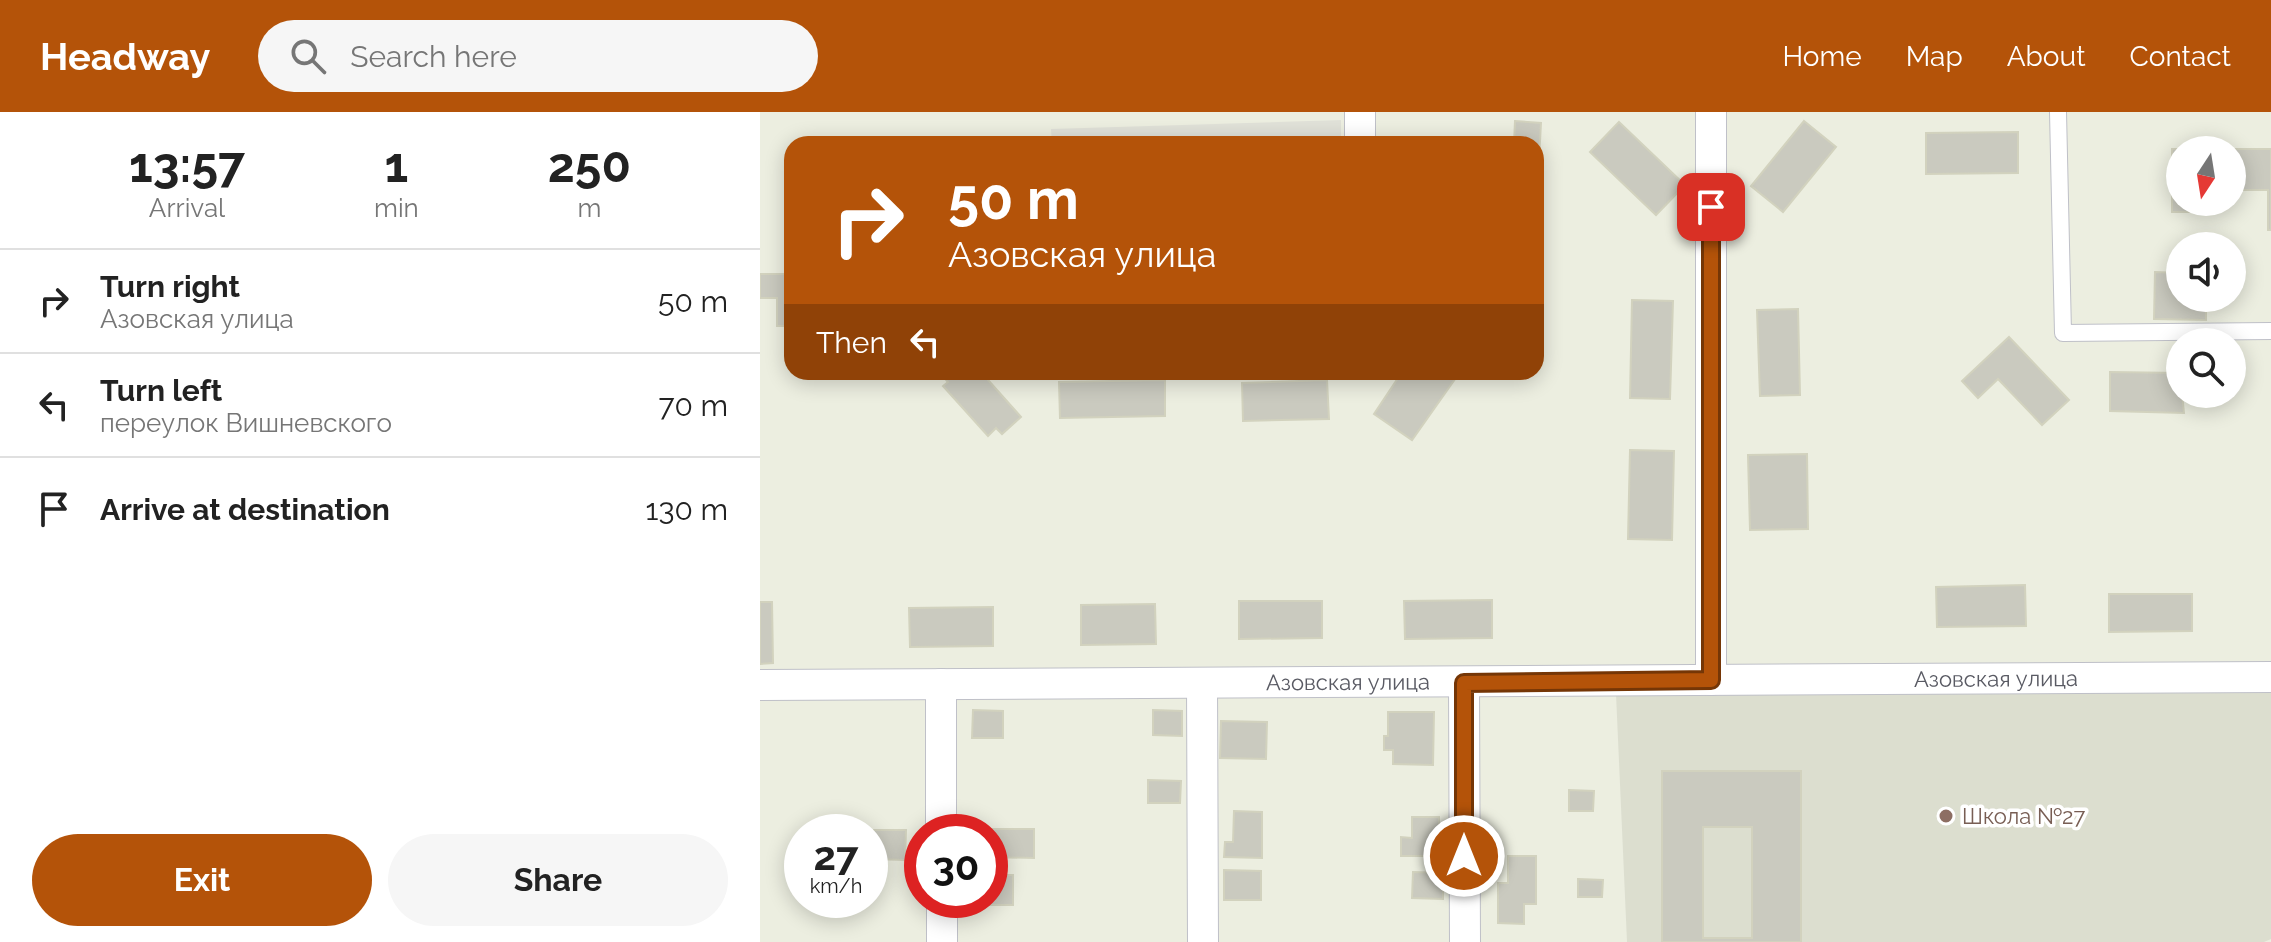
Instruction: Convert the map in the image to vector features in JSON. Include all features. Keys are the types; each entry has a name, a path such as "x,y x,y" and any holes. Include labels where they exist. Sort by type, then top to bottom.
{"street":[{"path":"1360,112 1360,136"},
{"path":"1711,112 1711,680"},
{"name":"Азовская улица","path":"760,685 2271,677"},
{"path":"1202,683 1203,942"},
{"path":"1464,683 1465,942"},
{"path":"941,684 941,814"},
{"path":"942,918 942,942"}],"lane":[{"path":"2058,112 2063,333 2271,331"}],"shaded area":[{"path":"1341,120 1341,136 1051,136 1051,129"},
{"name":"Школа №27","path":"2271,693 2271,939 2264,942 1627,942 1616,694"}],"building":[{"path":"1515,121 1541,123 1540,136 1514,136"},
{"path":"1804,121 1836,147 1783,212 1751,186"},
{"path":"1619,122 1685,185 1656,215 1590,152"},
{"path":"2018,132 2018,173 1926,174 1926,133"},
{"path":"2246,149 2271,149 2271,230 2268,230 2268,190 2246,190"},
{"path":"2155,272 2166,272 2166,312 2206,312 2206,320 2154,319"},
{"path":"760,274 784,274 784,326 777,326 777,298 760,298"},
{"path":"1632,300 1673,301 1670,399 1630,398"},
{"path":"1798,309 1800,395 1760,396 1757,310"},
{"path":"2009,337 2069,400 2042,425 1998,379 1978,398 1962,381"},
{"path":"2110,372 2166,373 2166,408 2184,408 2184,413 2110,411"},
{"path":"946,380 988,380 1021,417 1002,434 996,428 988,436 943,386 948,382"},
{"path":"1165,380 1165,416 1060,418 1059,382"},
{"path":"1327,380 1329,419 1243,421 1242,383"},
{"path":"1397,380 1454,380 1412,440 1374,414"},
{"path":"1630,450 1674,451 1672,540 1628,539"},
{"path":"1807,454 1808,529 1750,530 1748,455"},
{"path":"2025,585 2026,626 1937,627 1936,587"},
{"path":"2109,594 2192,594 2192,631 2109,632"},
{"path":"1492,600 1492,638 1405,639 1404,601"},
{"path":"1239,601 1322,601 1322,638 1239,639"},
{"path":"760,602 772,602 773,663 760,664"},
{"path":"1155,604 1156,644 1081,645 1081,605"},
{"path":"993,607 993,646 910,647 909,608"},
{"path":"973,710 1003,711 1003,738 972,738"},
{"path":"1153,710 1182,711 1182,736 1153,735"},
{"path":"1388,712 1434,712 1433,765 1393,764 1393,750 1384,750 1384,736 1388,736"},
{"path":"1221,721 1267,722 1266,759 1220,758"},
{"path":"1662,771 1801,771 1801,942 1662,942","holes":["1703,827 1752,827 1752,938 1703,938"]},
{"path":"1148,780 1181,781 1180,803 1148,803"},
{"path":"1569,790 1594,791 1593,811 1569,811"},
{"path":"1234,811 1262,812 1262,858 1224,857 1225,842 1233,842"},
{"path":"1412,817 1439,817 1439,856 1401,856 1401,837 1412,838"},
{"path":"1008,829 1034,829 1034,858 1008,857"},
{"path":"888,830 904,830 904,860 888,859"},
{"path":"1508,856 1536,856 1536,904 1524,904 1524,924 1498,923 1498,883 1508,883"},
{"path":"1224,870 1261,871 1261,900 1224,900"},
{"path":"1413,872 1443,873 1443,899 1412,898"},
{"path":"1008,875 1013,875 1013,905 1008,905"},
{"path":"1578,879 1603,880 1602,897 1578,897"}],"place":[{"name":"Школа №27","path":"1946,816"}],"route":[{"path":"1464,856 1464,683 1711,680 1711,207"}]}
